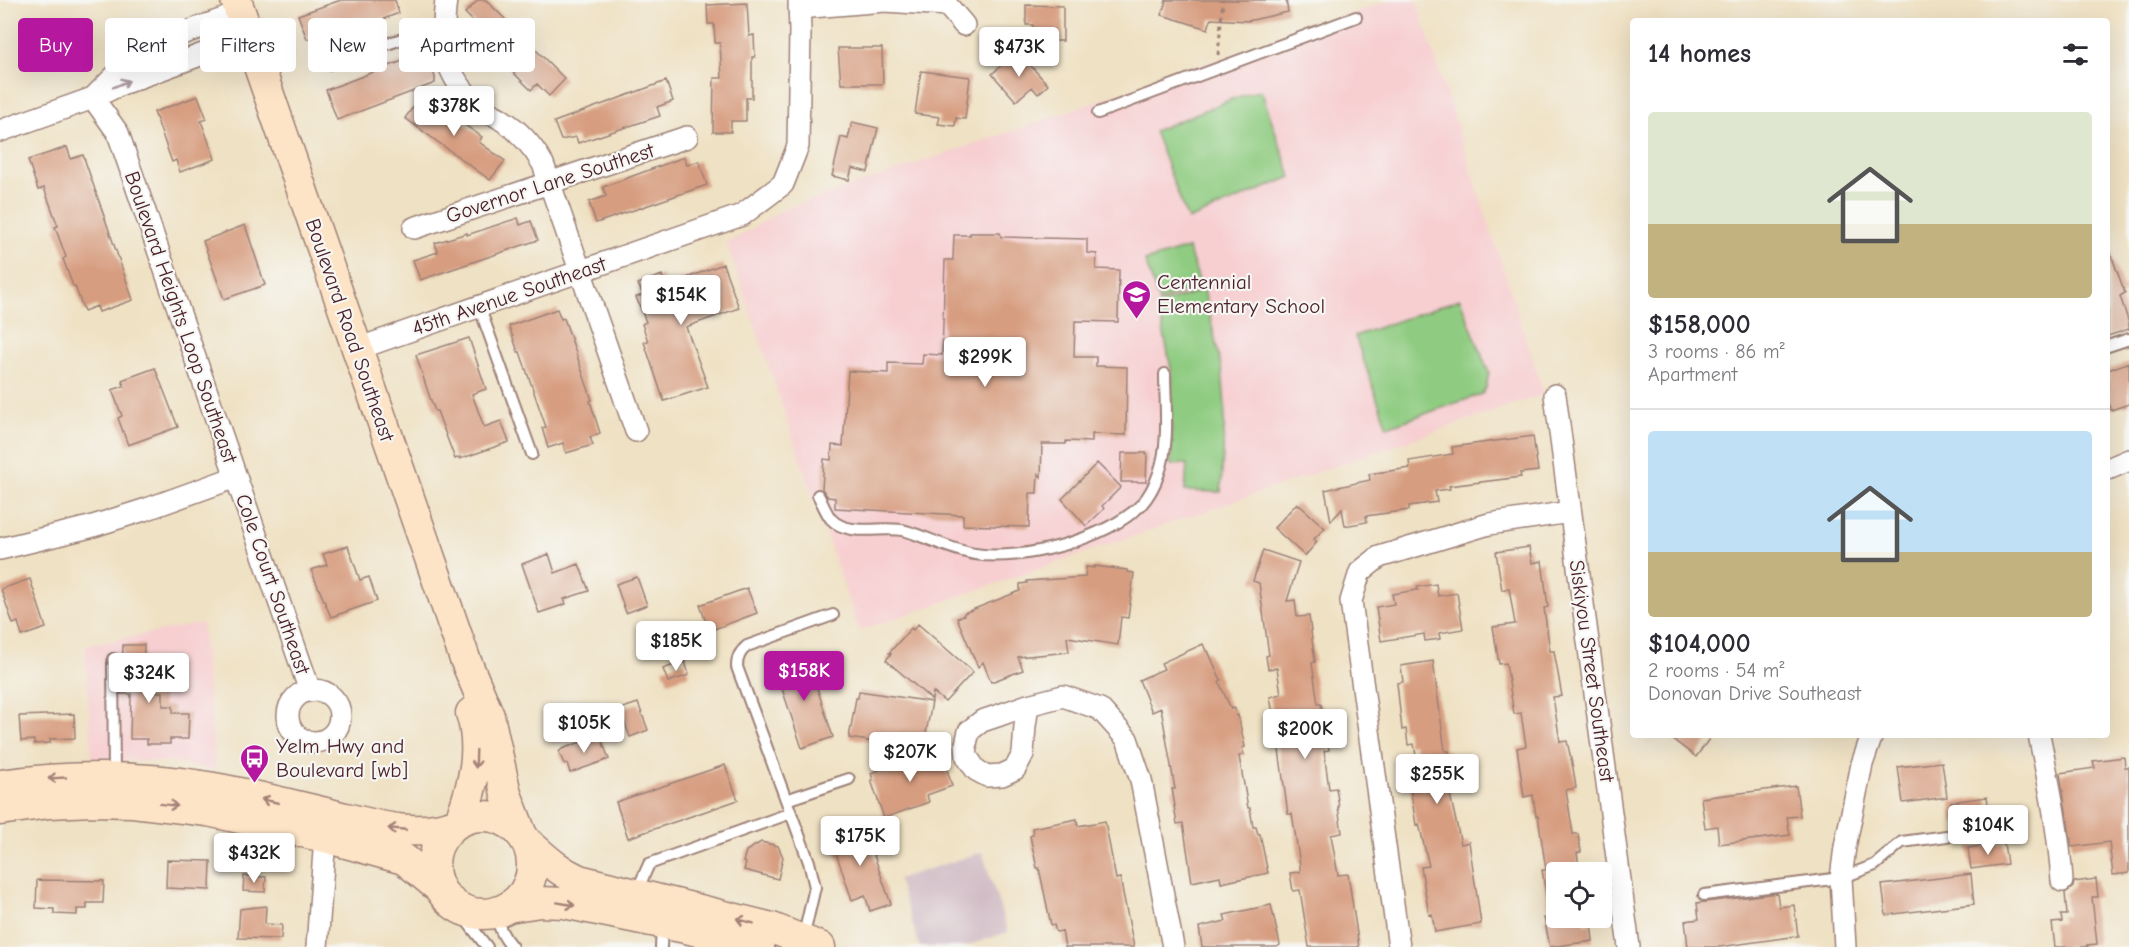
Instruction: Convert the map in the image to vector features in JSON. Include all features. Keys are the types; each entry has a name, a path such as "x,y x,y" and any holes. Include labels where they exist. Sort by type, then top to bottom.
{"main road":[{"name":"Boulevard Road Southeast","path":"242,17 465,659 489,716 507,794 524,837"},
{"name":"Boulevard Road Southeast","path":"458,822 474,778 477,739 474,720 466,697 465,659"},
{"path":"0,785 39,779 114,777 155,779 215,788 395,830 442,828 468,817 483,815 497,817 510,823 564,873 579,880 772,928 812,943"},
{"path":"0,810 70,802 143,803 208,811 325,837 404,859 447,897 476,914 555,902 662,935 759,947"},
{"path":"447,897 434,874 433,859 444,833 458,822"},
{"path":"502,910 519,898 528,887 532,873 532,859 524,837"}],"street":[{"path":"443,18 446,0"},
{"path":"799,4 885,1 947,5 964,25"},
{"name":"45th Avenue Southeast","path":"357,349 742,215 783,184 798,146 799,4"},
{"path":"0,131 93,98 242,17"},
{"path":"451,72 458,85 486,111 503,120 526,139 543,164 636,431"},
{"name":"Boulevard Heights Loop Southeast","path":"0,549 90,527 158,506 236,477 118,133 93,98"},
{"name":"Governor Lane Southest","path":"414,228 687,137"},
{"name":"Siskiyou Street Southeast","path":"1555,395 1629,947"},
{"path":"2110,468 2129,460"},
{"name":"Cole Court Southeast","path":"236,477 310,691"},
{"path":"1400,947 1351,601 1360,572 1379,557 1489,524 1570,512"},
{"path":"1028,705 1062,696 1100,709 1127,740 1141,780 1173,947"},
{"path":"1845,947 1841,878 1862,764 1871,738"},
{"path":"2040,738 2061,856 2062,881"},
{"path":"317,947 325,837"}],"lane":[{"path":"1098,113 1356,17"},
{"path":"479,306 532,454"},
{"path":"2110,345 2129,339"},
{"path":"818,495 832,520 849,528 904,531 975,554 998,556 1021,554 1063,545 1120,521 1141,504 1152,490 1163,458 1166,374"},
{"path":"812,943 815,887 809,862 737,667 737,659 747,646 833,615"},
{"path":"113,659 114,777"},
{"path":"786,800 849,779"},
{"path":"636,894 649,864 791,813"},
{"path":"1704,895 1841,878 1875,865 1902,842 1983,831"},
{"path":"447,897 487,947"},
{"path":"502,910 499,928 512,947"}],"path":[{"path":"1216,69 1223,0"}],"shaded area":[{"name":"Centennial Elementary School","path":"1392,0 1416,0 1544,394 859,631 727,244 782,210"},
{"path":"202,623 216,771 173,762 92,759 85,646"},
{"path":"982,852 1008,932 963,947 920,947 898,879"}],"green space":[{"path":"1261,90 1291,177 1188,220 1154,131 1232,99"},
{"path":"1188,248 1201,286 1159,301 1145,261"},
{"path":"1204,290 1222,370 1225,407 1221,492 1185,491 1187,464 1171,465 1172,373 1158,304"},
{"path":"1460,299 1489,373 1486,388 1482,394 1387,427 1355,336"}],"building":[{"path":"341,0 395,0 399,13 386,18 308,18 307,39 298,15"},
{"path":"478,0 486,0 504,18 470,18 465,13"},
{"path":"1166,0 1286,0 1288,12 1248,21 1211,19 1208,29 1162,15"},
{"path":"747,3 749,36 754,35 755,57 752,57 752,98 746,98 746,121 731,121 731,132 713,132 714,78 722,78 720,43 715,43 714,24 708,24 707,5"},
{"path":"1026,5 1063,6 1063,41 1033,41 1033,25 1026,25"},
{"path":"838,48 882,48 883,84 841,84"},
{"path":"535,49 565,79 549,96 537,84 531,90 513,72 535,72"},
{"path":"1022,56 1048,85 1038,94 1032,87 1016,101 992,74 1010,57 1015,63"},
{"path":"399,62 399,72 433,72 435,83 337,120 326,90 373,72 387,72 387,67"},
{"path":"921,71 970,77 965,119 956,118 955,126 938,124 940,117 915,114"},
{"path":"666,81 673,101 657,107 660,116 578,143 576,137 561,140 554,122"},
{"path":"422,95 482,137 479,142 505,161 490,180 405,118"},
{"path":"198,96 207,119 201,121 215,159 180,172 176,160 172,162 154,112"},
{"path":"852,122 878,128 868,172 852,168 849,180 832,176 841,137 848,139"},
{"path":"67,147 71,159 83,155 133,300 99,312 97,306 84,311 63,259 66,257 55,227 58,226 44,188 38,190 28,160"},
{"path":"684,157 687,165 699,161 707,185 596,223 589,202 606,196 603,187"},
{"path":"518,218 520,225 531,221 538,240 420,280 413,260 438,252 435,243"},
{"path":"245,225 265,285 224,299 203,241"},
{"path":"970,233 1000,233 1001,237 1087,239 1087,253 1097,254 1096,269 1119,270 1118,322 1075,321 1074,357 1096,357 1096,366 1127,367 1126,435 1092,434 1092,442 1066,441 1066,444 1042,444 1041,477 1038,474 1037,493 1030,493 1029,527 963,525 963,515 835,508 835,498 828,497 822,489 824,459 831,460 832,445 843,446 848,371 888,373 888,363 922,364 923,354 942,355 945,260 953,260 954,235 970,235"},
{"path":"2110,252 2125,293 2120,296 2129,329 2110,335"},
{"path":"723,264 739,308 686,327 708,387 664,401 644,342 648,341 642,324 646,322 636,297 643,295 638,284 662,275 666,286"},
{"path":"557,309 561,319 564,318 592,400 590,401 600,433 590,437 593,445 566,453 563,443 548,448 542,428 546,427 509,326"},
{"path":"469,338 486,389 472,394 484,427 501,421 509,442 455,459 429,395 416,355"},
{"path":"2129,362 2129,404 2111,410 2110,407 2110,369"},
{"path":"155,368 178,427 128,445 118,418 122,416 112,390 124,386 122,380"},
{"path":"1533,436 1538,471 1520,473 1521,477 1449,486 1450,489 1435,491 1437,502 1409,506 1409,510 1366,516 1367,522 1345,526 1342,509 1331,521 1325,490 1370,480 1369,474 1410,468 1409,461 1453,454 1452,447"},
{"path":"1122,453 1147,453 1146,482 1121,482"},
{"path":"1097,463 1121,487 1102,506 1104,509 1086,526 1062,499"},
{"path":"1297,503 1325,528 1314,539 1317,542 1305,556 1274,528"},
{"path":"348,546 360,580 369,577 377,601 331,617 311,570 327,565 323,554"},
{"path":"1529,547 1532,563 1542,561 1548,607 1544,608 1550,651 1554,651 1562,696 1553,697 1560,742 1567,741 1573,768 1576,788 1566,790 1573,834 1578,834 1581,852 1577,853 1578,862 1546,862 1546,870 1533,795 1524,797 1517,748 1526,746 1521,713 1514,714 1506,663 1499,664 1493,627 1515,624 1509,588 1502,590 1496,552"},
{"path":"1263,550 1299,562 1287,601 1295,600 1297,617 1309,616 1318,704 1321,704 1329,750 1324,751 1329,789 1336,788 1342,833 1331,835 1338,875 1348,874 1359,947 1309,947 1300,890 1293,891 1290,873 1300,872 1300,865 1292,814 1288,814 1270,697 1281,694 1277,668 1268,669 1266,656 1269,655 1259,583 1253,581"},
{"path":"549,554 555,573 579,564 589,591 564,599 566,604 539,613 522,564"},
{"path":"1094,566 1134,573 1128,618 1121,617 1118,645 1067,637 1069,652 1018,657 1023,670 991,682 983,662 978,667 957,618 964,613 1020,591 1020,584 1027,583 1027,581 1085,577 1086,567 1094,568"},
{"path":"637,577 647,605 626,613 616,584"},
{"path":"30,579 46,628 22,636 18,622 13,624 1,589"},
{"path":"1436,584 1438,596 1457,593 1463,629 1439,633 1440,639 1425,641 1424,634 1381,641 1376,607 1394,604 1392,594 1418,590 1417,587"},
{"path":"747,588 757,613 709,631 700,605"},
{"path":"918,624 973,672 945,702 933,692 932,700 886,660 891,654 889,653 911,628 913,630"},
{"path":"1203,644 1221,680 1219,682 1231,709 1235,708 1236,716 1238,715 1245,747 1242,748 1244,755 1239,756 1248,808 1250,808 1253,827 1256,827 1260,834 1268,873 1221,883 1220,876 1192,882 1183,823 1177,824 1172,789 1175,789 1161,708 1152,712 1139,680 1164,669 1161,663"},
{"path":"123,645 144,645 145,692 163,692 163,706 173,706 173,713 189,713 188,739 170,739 170,744 147,744 147,739 130,739 131,694 121,694"},
{"path":"807,657 833,737 802,748 775,668"},
{"path":"685,661 689,675 668,682 663,669"},
{"path":"1433,661 1445,751 1449,751 1456,788 1449,790 1461,844 1469,842 1481,924 1435,932 1432,914 1429,915 1421,867 1429,866 1419,824 1416,825 1408,775 1419,773 1414,744 1408,745 1406,729 1402,730 1397,683 1403,682 1401,666"},
{"path":"859,691 932,702 923,749 849,738"},
{"path":"638,703 648,730 630,737 620,709"},
{"path":"74,714 75,738 50,739 50,743 34,744 34,740 21,741 19,716"},
{"path":"600,735 609,759 570,773 567,763 564,764 559,752"},
{"path":"1671,738 1710,738 1696,757"},
{"path":"923,753 921,761 942,753 952,786 927,795 929,802 884,818 871,780 873,780 871,773"},
{"path":"2124,757 2125,767 2129,767 2129,873 2113,875 2109,842 2072,847 2060,773 2095,768 2093,761"},
{"path":"1942,762 1947,797 1903,803 1898,767"},
{"path":"725,765 738,800 628,838 616,802"},
{"path":"1796,786 1800,816 1787,817 1790,835 1719,844 1717,826 1705,828 1701,798"},
{"path":"1987,797 1990,818 1954,823 1951,802"},
{"path":"1077,819 1078,826 1105,821 1116,879 1120,878 1134,947 1065,947 1062,931 1056,932 1054,925 1051,925 1030,836 1033,835 1032,828"},
{"path":"863,824 891,904 870,911 865,895 852,900 830,835"},
{"path":"761,842 778,846 783,857 778,879 744,870 746,863 743,862 746,851"},
{"path":"2004,843 2007,864 1971,869 1968,848"},
{"path":"167,860 211,861 210,890 166,888"},
{"path":"1542,870 1546,870 1546,895"},
{"path":"1971,874 1974,904 1886,915 1882,885"},
{"path":"244,876 266,877 265,892 243,891"},
{"path":"2096,879 2098,897 2092,897 2097,944 2087,945 2088,947 2055,947 2052,923 2062,922 2061,915 2067,915 2065,893 2073,887 2074,882"},
{"path":"37,880 104,881 103,903 87,903 87,909 77,909 77,915 54,914 54,909 36,908"},
{"path":"1777,893 1779,907 1794,905 1798,936 1719,947 1688,947 1685,921 1699,919 1697,903"},
{"path":"1271,905 1280,945 1277,947 1202,947 1199,927 1226,921 1224,915"},
{"path":"266,906 265,924 282,925 281,939 238,938 240,909"},
{"path":"1546,928 1592,928 1593,941 1550,947"}],"place":[{"name":"Centennial Elementary School","path":"1136,320"},
{"name":"Yelm Hwy and Boulevard [wb]","path":"255,784"}]}
